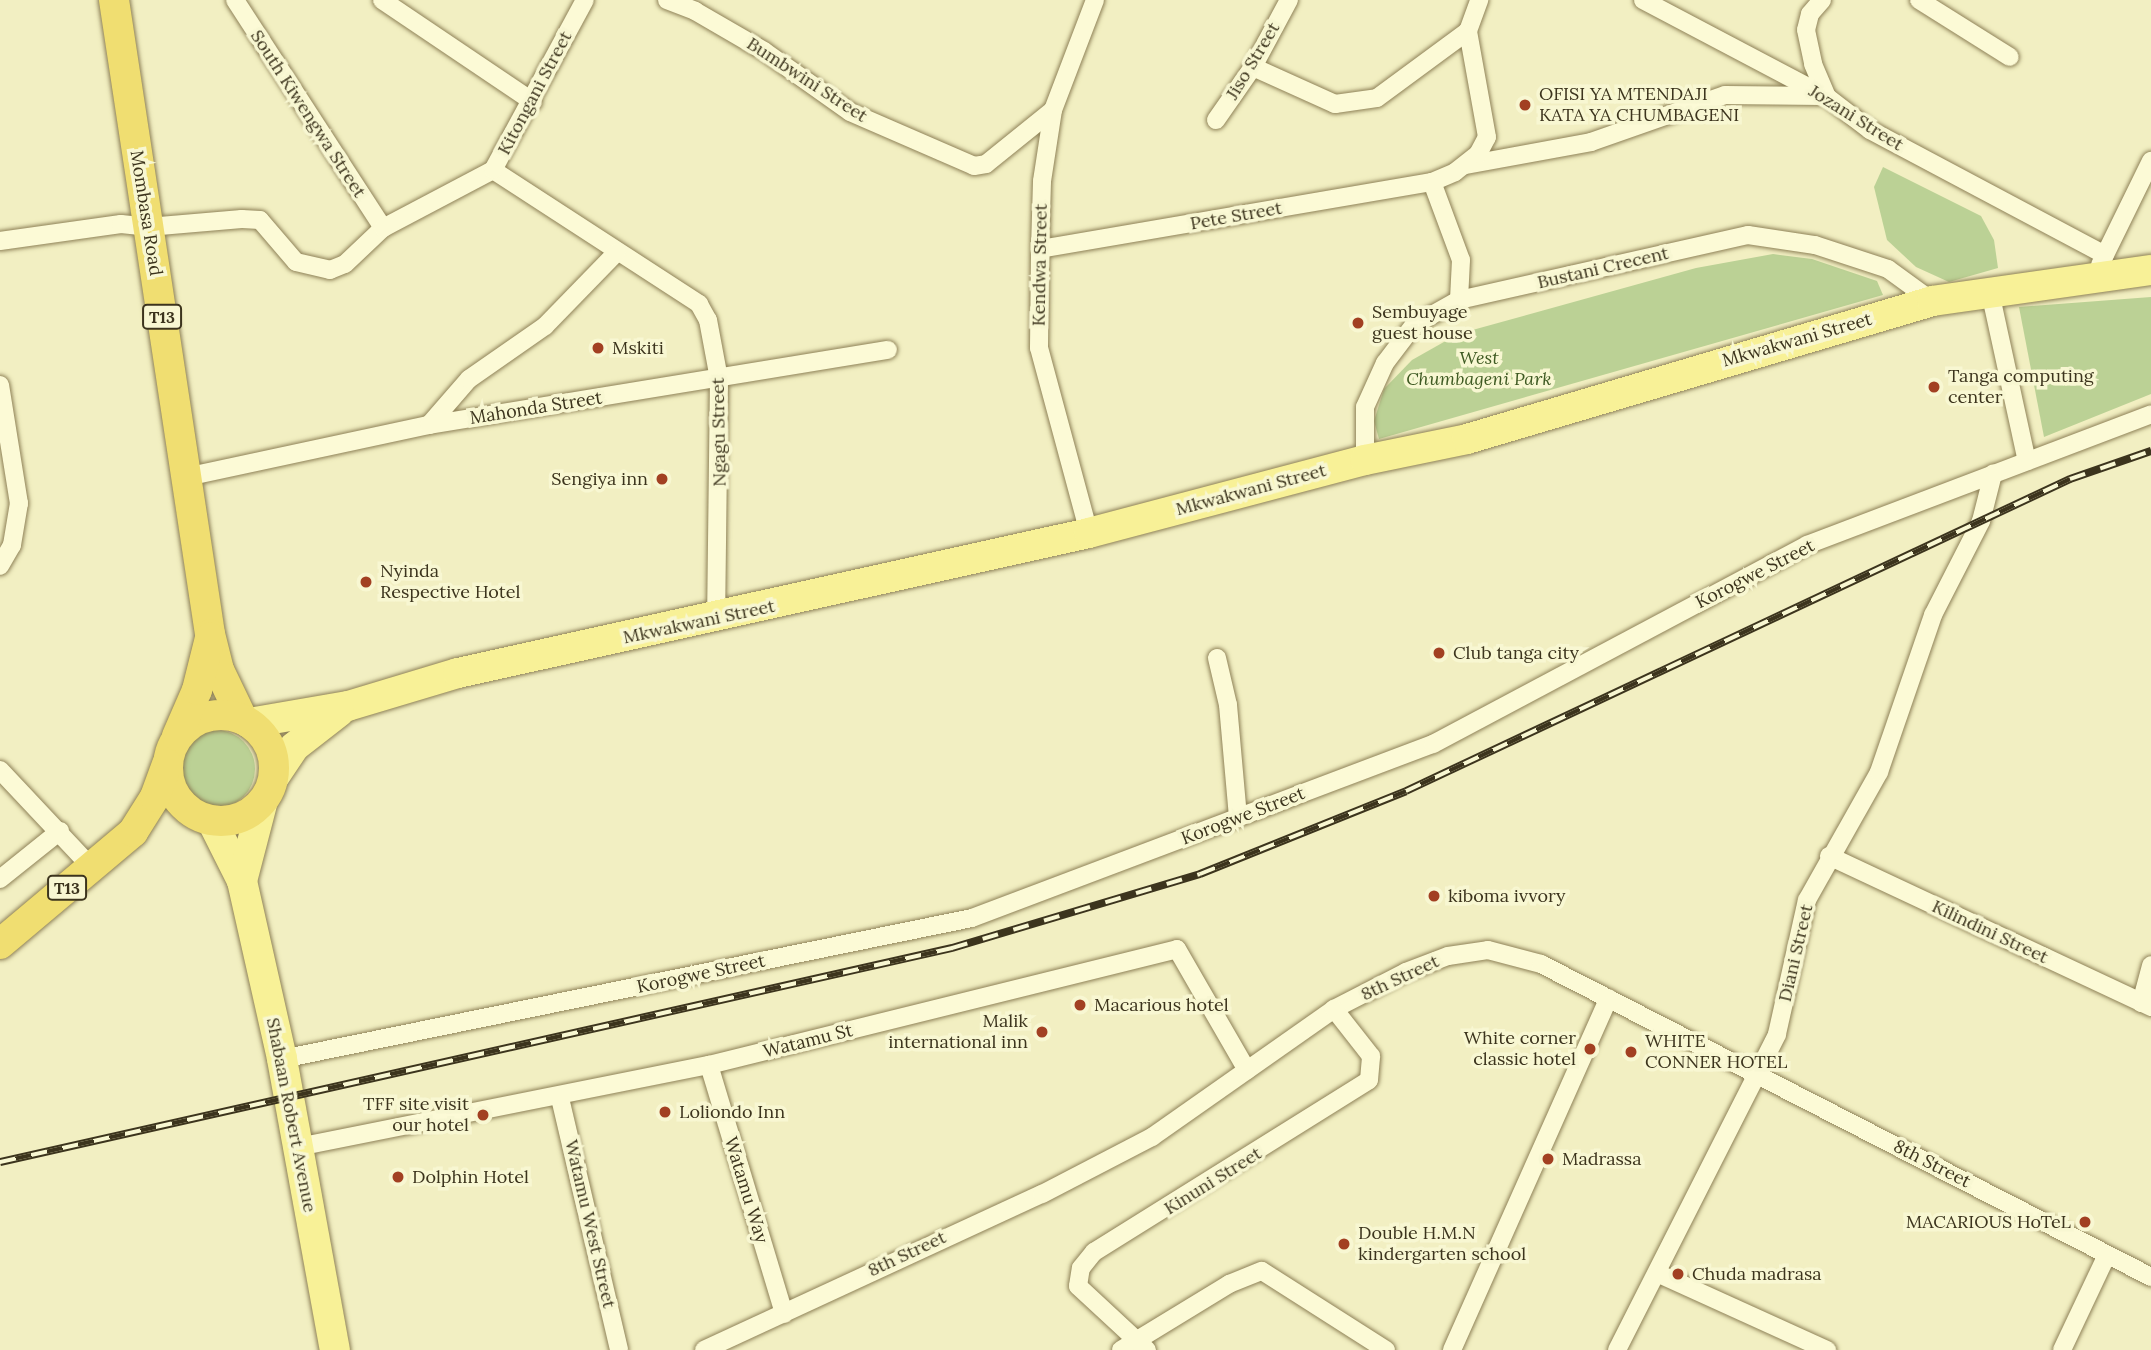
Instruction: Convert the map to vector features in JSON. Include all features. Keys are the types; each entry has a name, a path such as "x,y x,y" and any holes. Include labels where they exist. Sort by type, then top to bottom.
{"highway":[{"name":"Mombasa Road","path":"114,0 211,634 219,670 246,722"},
{"name":"Mombasa Road","path":"172,751 190,711 211,634"},
{"path":"206,820 182,806 170,786 172,751 206,717 246,722"},
{"name":"T13","path":"246,722 264,737 273,756 274,777"},
{"name":"T13","path":"0,944 133,832 155,797 172,751"},
{"path":"261,804 274,777"},
{"name":"T13","path":"133,832 161,821 236,820 261,804"}],"main road":[{"name":"Mkwakwani Street","path":"348,706 458,673 716,619 1089,533 1365,460 1467,439 1932,302 1990,292 2100,266 2151,270"},
{"path":"246,722 348,706"},
{"path":"274,777 294,747 348,706"},
{"path":"242,881 261,804"},
{"path":"206,820 242,881"},
{"name":"Shabaan Robert Avenue","path":"242,881 282,1059 335,1350"}],"street":[{"name":"South Kiwengwa Street","path":"235,0 383,228"},
{"path":"383,0 533,102"},
{"name":"Kitongani Street","path":"148,227 260,220 296,262 330,270 345,264 383,228 493,170 533,102 584,0"},
{"name":"Bumbwini Street","path":"667,0 764,51 850,112 967,164 986,164 1053,110"},
{"name":"Kendwa Street","path":"1089,533 1039,348 1040,249 1042,181 1053,110 1095,0"},
{"name":"Jiso Street","path":"1216,120 1252,67 1289,0"},
{"path":"1465,166 1487,136 1468,31 1479,0"},
{"path":"1465,166 1591,142 1725,95 1827,97 1813,64 1806,30 1810,15 1822,0"},
{"path":"1919,0 2010,57"},
{"name":"Jozani Street","path":"1650,1 1827,97 1870,130 2100,266"},
{"path":"1252,67 1335,104 1377,98 1468,31"},
{"path":"2100,266 2151,161"},
{"name":"Pete Street","path":"1040,249 1432,182 1465,166"},
{"name":"Ngagu Street","path":"493,170 699,304 708,320 719,379 716,619"},
{"path":"1432,182 1461,260 1459,300"},
{"path":"0,241 121,224 148,227"},
{"name":"Bustani Crecent","path":"1365,460 1365,407 1385,363 1414,325 1459,300 1748,235 1815,245 1888,269 1932,302"},
{"path":"429,425 469,379 545,326 617,252"},
{"path":"1990,292 2027,461"},
{"name":"Mahonda Street","path":"186,477 429,425 888,351"},
{"path":"0,385 19,503 12,545 0,566"},
{"name":"Korogwe Street","path":"282,1059 972,918 1433,744 1807,545 2151,414"},
{"name":"Diani Street","path":"1617,1350 1777,1034 1807,900 1829,856 1879,772 1933,615 1981,521 1993,474"},
{"path":"1217,658 1228,705 1238,818"},
{"path":"0,769 91,867"},
{"path":"0,879 60,831"},
{"name":"Kilindini Street","path":"1829,856 2146,1005"},
{"name":"Watamu St","path":"298,1147 560,1098 709,1065 1177,949 1247,1070"},
{"name":"8th Street","path":"704,1350 737,1344 784,1314 914,1249 1042,1194 1152,1137 1334,1009 1448,956 1488,950 1541,964 2151,1277"},
{"path":"2146,1005 2151,965"},
{"path":"1452,1350 1609,998"},
{"name":"Kinuni Street","path":"1143,1344 1078,1286 1081,1268 1094,1252 1369,1080 1371,1056 1334,1009"},
{"name":"Watamu Way","path":"709,1065 784,1314"},
{"name":"Watamu West Street","path":"560,1098 620,1350"},
{"path":"2062,1350 2107,1255"},
{"path":"1121,1350 1143,1344 1229,1284 1262,1271 1386,1350"},
{"path":"1657,1273 1828,1350"}],"green space":[{"path":"1883,167 1981,216 1994,240 1998,268 1949,282 1916,267 1887,240 1874,187"},
{"name":"West Chumbageni Park","path":"1773,254 1812,259 1877,281 1883,295 1379,439 1374,421 1384,389 1412,360 1458,334 1696,268"},
{"path":"2151,297 2151,394 2044,437 2019,307"},
{"path":"208,730 224,730 238,736 249,747 255,761 255,777 249,791 238,802 224,808 208,808 194,802 183,791 177,777 177,761 183,747 194,736"}],"railway":[{"path":"0,1162 952,948 1200,874 1406,791 2070,479 2151,451"}],"place":[{"name":"OFISI YA MTENDAJI KATA YA CHUMBAGENI","path":"1525,105"},
{"name":"Sembuyage guest house","path":"1358,323"},
{"name":"Mskiti","path":"598,348"},
{"name":"Tanga computing center","path":"1934,387"},
{"name":"Sengiya inn","path":"662,479"},
{"name":"Nyinda Respective Hotel","path":"366,582"},
{"name":"Club tanga city","path":"1439,653"},
{"name":"kiboma ivvory","path":"1434,896"},
{"name":"Macarious hotel","path":"1080,1005"},
{"name":"Malik international inn","path":"1042,1032"},
{"name":"White corner classic hotel","path":"1590,1049"},
{"name":"WHITE CONNER HOTEL","path":"1631,1052"},
{"name":"Loliondo Inn","path":"665,1112"},
{"name":"TFF site visit our hotel","path":"483,1115"},
{"name":"Madrassa","path":"1548,1159"},
{"name":"Dolphin Hotel","path":"398,1177"},
{"name":"MACARIOUS HoTeL","path":"2085,1222"},
{"name":"Double H.M.N kindergarten school","path":"1344,1244"},
{"name":"Chuda madrasa","path":"1678,1274"}]}
